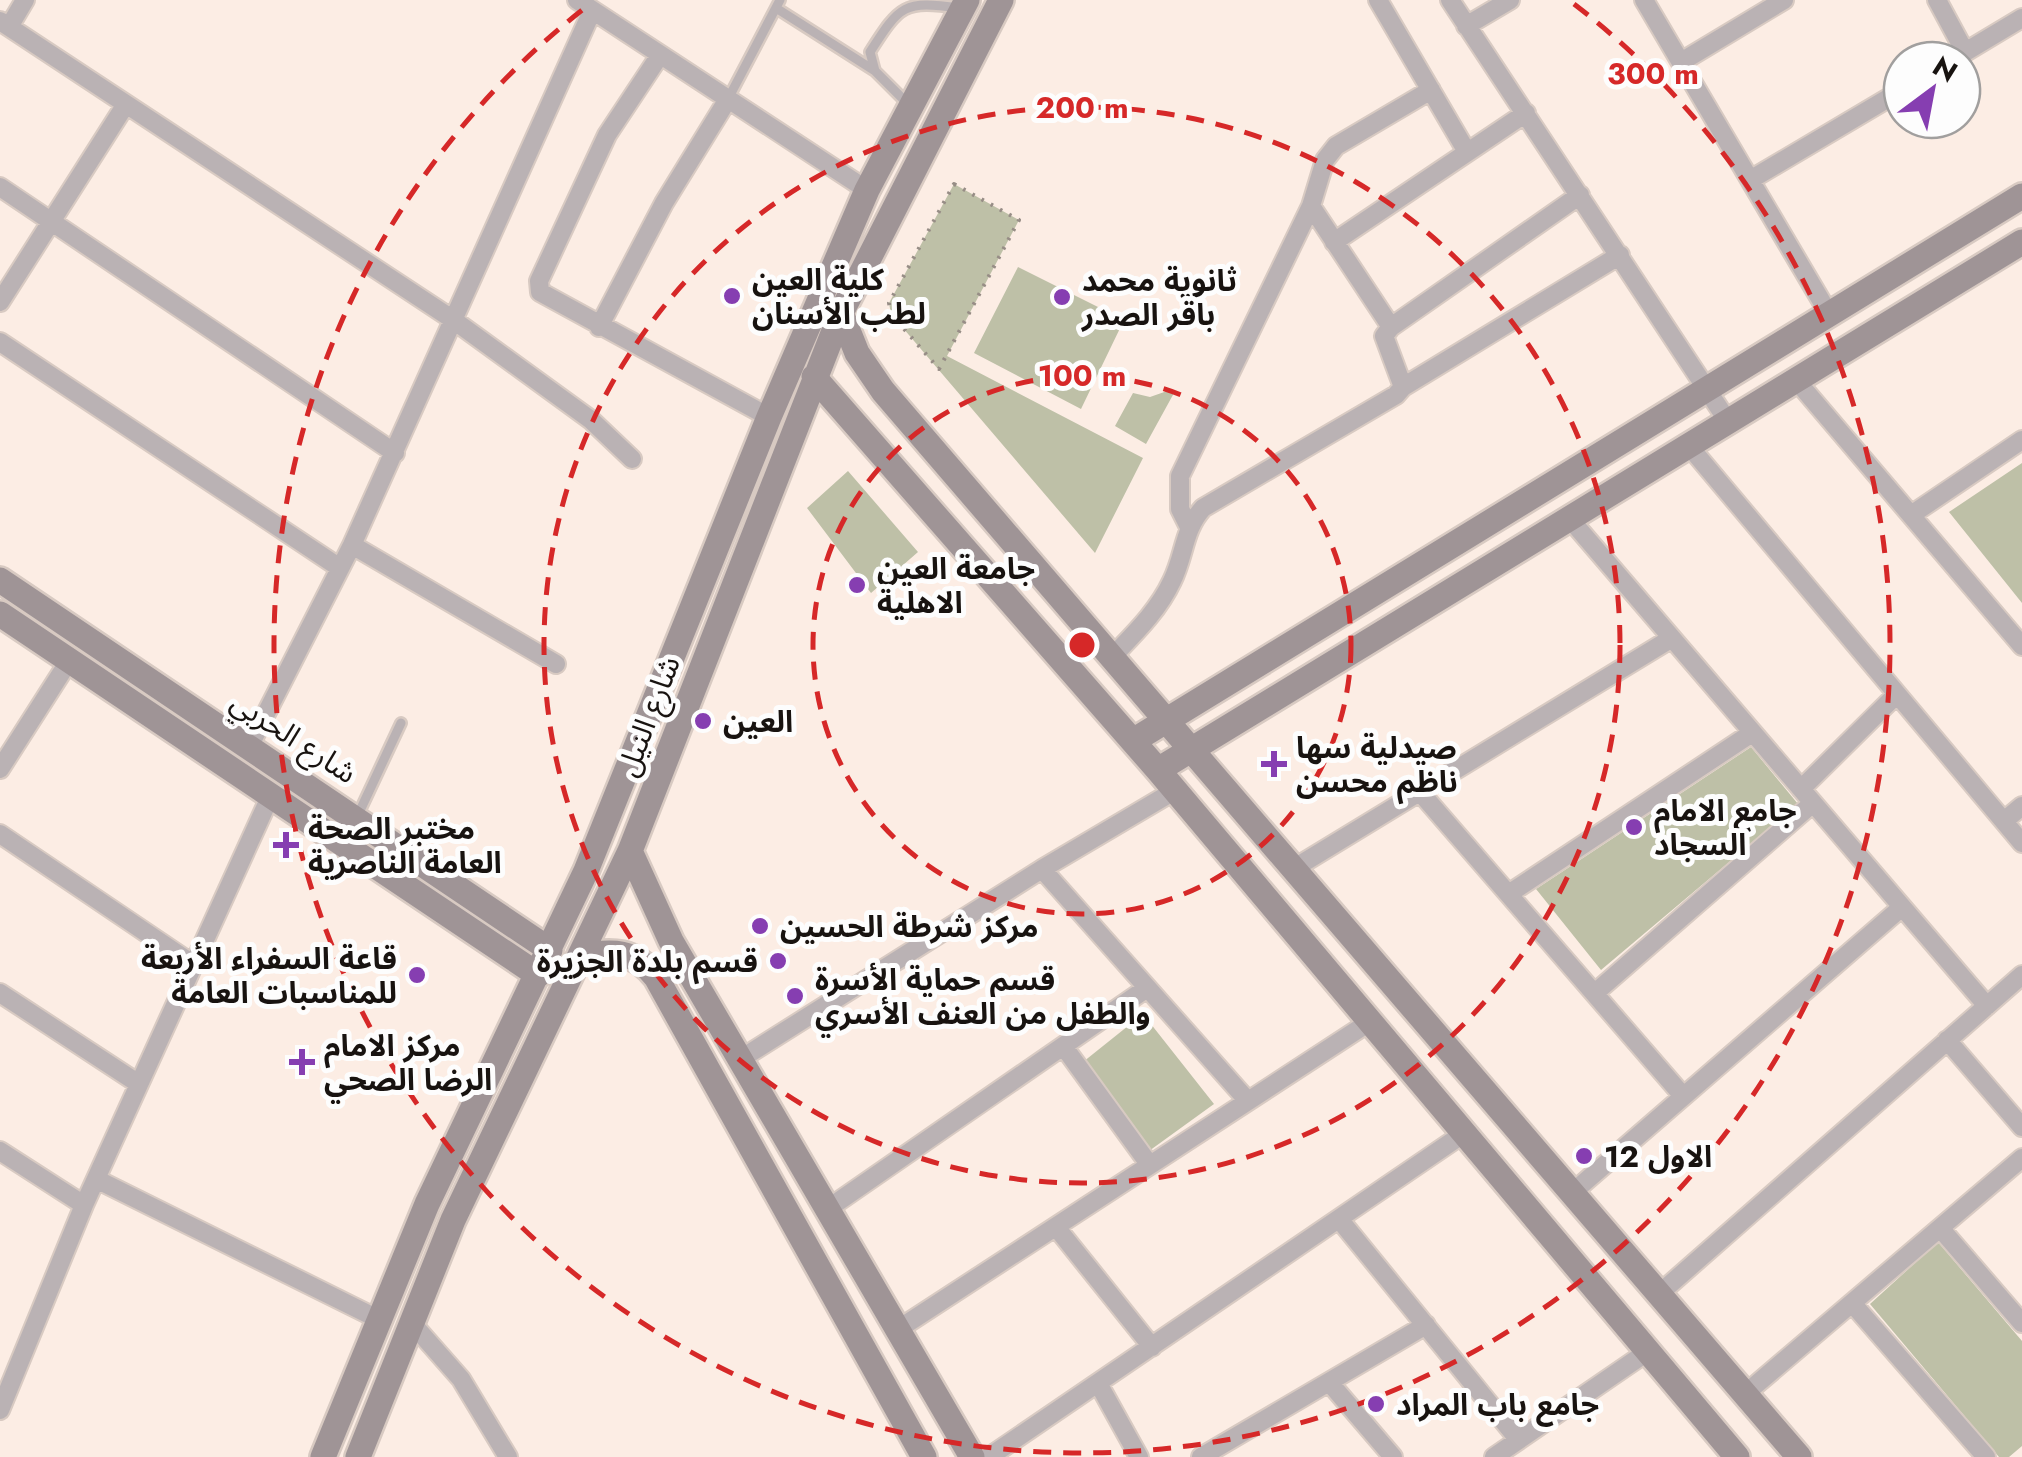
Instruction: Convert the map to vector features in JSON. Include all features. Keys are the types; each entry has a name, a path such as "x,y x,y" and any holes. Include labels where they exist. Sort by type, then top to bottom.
{"main road":[{"name":"شارع النيل","path":"358,1457 453,1220 630,851 841,313 1001,0"},
{"path":"324,1457 427,1204 550,950 867,190 964,4"},
{"path":"1133,741 2022,196"},
{"path":"1158,770 2022,242"},
{"path":"841,313 857,353 876,382 1799,1457"},
{"path":"814,377 1158,770 1736,1457"},
{"name":"شارع الحربي","path":"0,580 358,817 550,950"},
{"name":"شارع الحربي","path":"0,614 538,975"},
{"path":"630,851 663,925 738,1060 972,1457"},
{"path":"507,954 523,948 523,931"},
{"path":"580,956 621,952 635,957 656,977 924,1457"},
{"path":"427,1204 453,1220"}],"street":[{"path":"26,0 4,24 452,319 591,420 632,459"},
{"path":"1378,0 1467,152"},
{"path":"1450,0 1727,420"},
{"path":"1466,26 1510,0"},
{"path":"1644,0 1829,314"},
{"path":"1681,62 1784,0"},
{"path":"1936,0 1952,40"},
{"path":"249,747 395,453 584,5 867,190"},
{"path":"1982,42 2022,18"},
{"path":"660,55 607,136 539,282 540,292 548,300 769,418"},
{"path":"1188,525 1180,509 1180,476 1311,206 1325,160 1336,146 1431,90"},
{"path":"600,327 664,203 728,99"},
{"path":"1750,180 1882,102"},
{"path":"0,302 126,104"},
{"path":"1334,242 1526,113"},
{"path":"0,187 395,453"},
{"path":"1404,388 1384,336 1390,326 1580,195"},
{"path":"1311,206 1390,326"},
{"path":"1112,657 1151,615 1173,580 1188,525 1202,508 1620,255"},
{"path":"0,342 340,568"},
{"path":"1796,380 2019,636"},
{"path":"1910,514 2022,440"},
{"path":"1689,446 2022,843"},
{"path":"1570,518 1987,1006"},
{"path":"352,546 556,664"},
{"path":"1293,869 1672,638"},
{"path":"0,769 69,661"},
{"path":"1596,992 1807,796 1897,694"},
{"path":"1510,893 1752,733"},
{"path":"738,1060 1174,791"},
{"path":"1420,792 1683,1096"},
{"path":"0,1410 84,1205 270,797"},
{"path":"2004,822 2022,806"},
{"path":"0,834 194,966"},
{"path":"1042,869 1246,1100"},
{"path":"1572,1193 1902,906"},
{"path":"1659,1294 2022,975"},
{"path":"826,1210 1148,988"},
{"path":"0,993 140,1084"},
{"path":"897,1330 1370,1021"},
{"path":"1947,1040 2022,1128"},
{"path":"1064,1046 1149,1164"},
{"path":"990,1457 1463,1134"},
{"path":"0,1152 84,1205"},
{"path":"1745,1394 2022,1158"},
{"path":"96,1179 378,1319"},
{"path":"1339,1219 1518,1440"},
{"path":"1056,1226 1152,1347"},
{"path":"1940,1228 2022,1323"},
{"path":"1852,1303 1986,1457"},
{"path":"410,1321 462,1380 508,1457"},
{"path":"1211,1455 1426,1326"},
{"path":"1494,1457 1647,1352"},
{"path":"1328,1382 1393,1457"},
{"path":"1098,1384 1139,1457"}],"lane":[{"path":"875,72 870,52 901,9 916,2 964,4"},
{"path":"728,99 778,4 875,72 911,107"},
{"path":"358,817 401,723"}],"path":[{"path":"954,184 982,200 1018,220 939,369 891,314 890,304 954,184"}],"green space":[{"path":"954,184 1019,220 947,356 1143,458 1095,553 891,314 889,303"},
{"path":"1018,267 1124,320 1081,409 974,353"},
{"path":"1170,390 1174,393 1146,444 1115,426 1133,393 1150,397"},
{"path":"2022,463 2022,603 1949,512"},
{"path":"848,471 918,552 871,593 807,508"},
{"path":"1751,747 1798,804 1601,970 1536,889"},
{"path":"1143,1014 1214,1104 1149,1151 1083,1062"},
{"path":"1938,1242 2022,1341 2022,1446 2009,1457 1999,1457 1870,1304"}],"place":[{"name":"كلية العين لطب الأسنان","path":"732,296"},
{"name":"ثانوية محمد باقر الصدر","path":"1062,297"},
{"name":"جامعة العين الاهلية","path":"857,585"},
{"name":"العين","path":"703,721"},
{"name":"صيدلية سها ناظم محسن","path":"1274,764"},
{"name":"جامع الامام السجاد","path":"1634,827"},
{"name":"مختبر الصحة العامة الناصرية","path":"286,845"},
{"name":"مركز شرطة الحسين","path":"760,926"},
{"name":"قسم بلدة الجزيرة","path":"778,961"},
{"name":"قاعة السفراء الأربعة للمناسبات العامة","path":"417,975"},
{"name":"قسم حماية الأسرة والطفل من العنف الأسري","path":"795,996"},
{"name":"مركز الامام الرضا الصحي","path":"302,1062"},
{"name":"الاول 12","path":"1584,1156"},
{"name":"جامع باب المراد","path":"1376,1404"}]}
